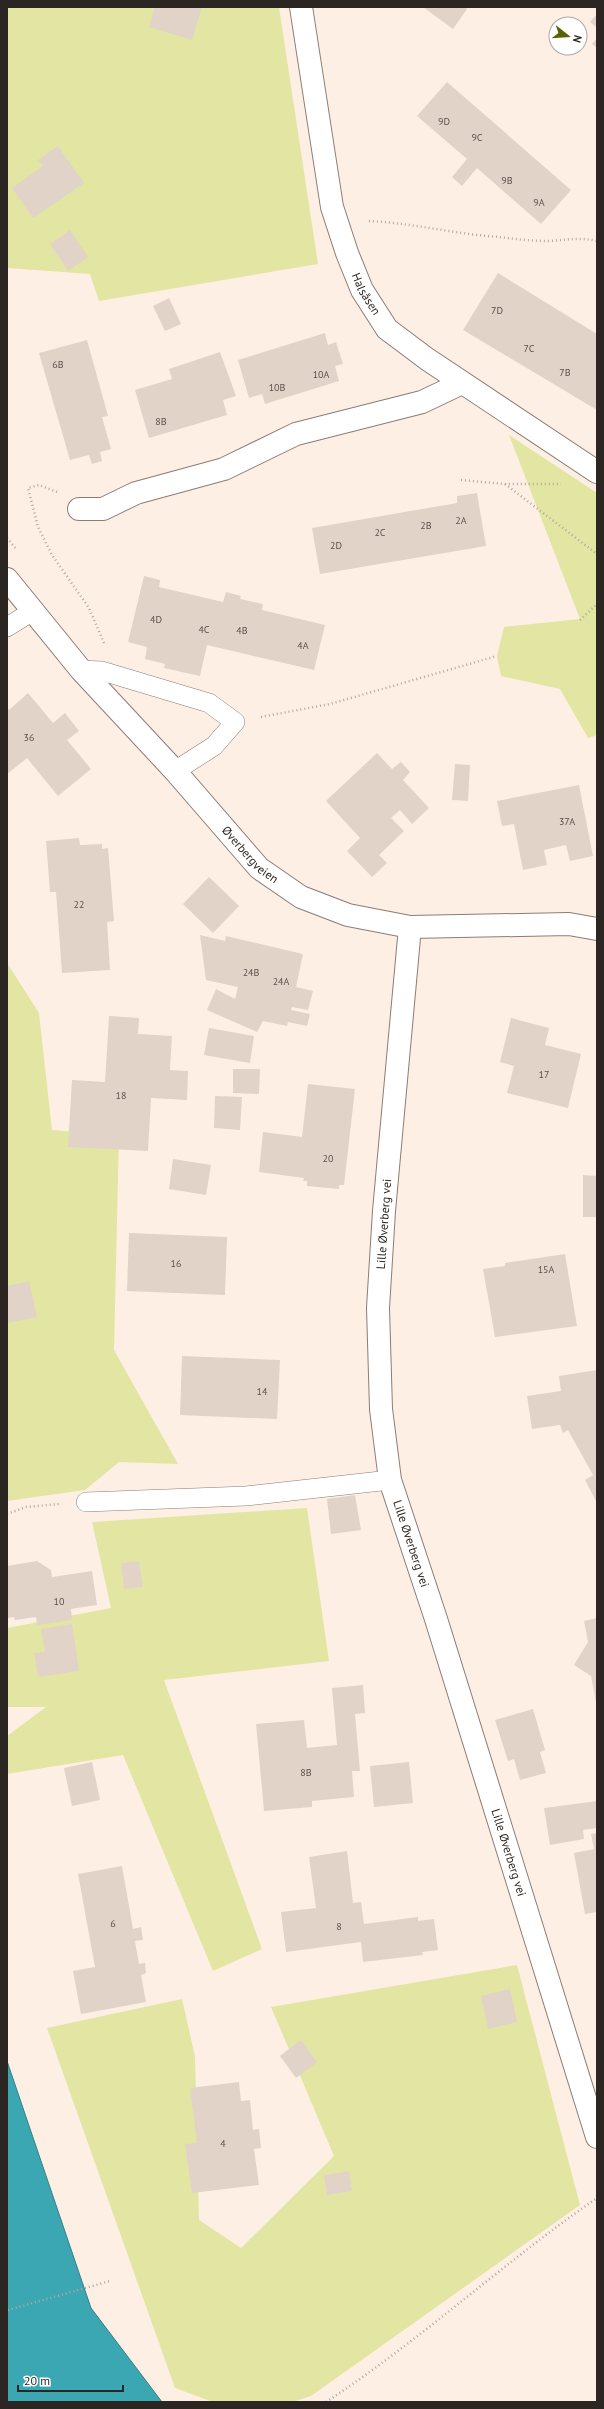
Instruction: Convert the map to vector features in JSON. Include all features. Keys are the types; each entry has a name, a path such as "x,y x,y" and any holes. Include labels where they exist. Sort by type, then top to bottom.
{"street":[{"name":"Halsåsen","path":"301,7 332,207 362,290 387,329 462,383 597,472"},
{"path":"79,509 103,509 136,494 224,469 296,434 422,402 462,383"},
{"name":"Øverbergveien","path":"7,579 33,611 91,670 175,771 259,868 301,897 348,915 410,927 569,924 597,929"},
{"name":"Lille Øverberg vei","path":"410,927 384,1211 378,1308 381,1410 390,1480 436,1619 597,2137"}],"lane":[{"path":"7,627 33,611"},
{"path":"91,670 209,703 235,722 214,746 175,771"},
{"path":"86,1502 246,1496 390,1480"}],"path":[{"path":"336,219 389,222 456,233 498,237 547,241 575,238 597,241"},
{"path":"461,480 505,484 566,484"},
{"path":"505,484 597,554"},
{"path":"79,509 53,489 39,485 28,488 38,527 52,555 89,608 104,644 97,654 91,670"},
{"path":"580,620 597,604"},
{"path":"235,722 330,704 497,656"},
{"path":"7,1514 26,1507 86,1502"},
{"path":"326,2402 362,2379 544,2234 597,2198"},
{"path":"8,2310 110,2281"}],"green space":[{"path":"7,7 279,7 318,264 99,301 90,274 7,268"},
{"path":"509,435 597,493 597,735 588,738 560,689 501,676 497,656 504,627 580,619"},
{"path":"7,963 39,1013 52,1130 119,1135 114,1350 178,1464 119,1462 85,1490 7,1501"},
{"path":"307,1508 329,1661 164,1680 262,1949 213,1971 123,1755 7,1774 7,1736 46,1707 7,1707 7,1628 111,1608 92,1522"},
{"path":"517,1965 580,2205 311,2396 292,2402 213,2402 175,2388 47,2028 182,1999 195,2056 199,2220 241,2248 334,2156 271,2007"}],"water":[{"path":"7,2061 91,2308 162,2402 7,2402"}],"building":[{"path":"155,7 202,7 192,40 149,27"},
{"path":"423,7 465,7 467,9 453,29"},
{"path":"597,14 597,28 590,22"},
{"path":"597,38 597,48 592,44"},
{"path":"447,82 571,190 541,224 477,168 462,186 452,177 467,159 417,116"},
{"path":"58,146 84,183 33,218 12,188 43,166 38,160"},
{"path":"70,230 88,257 68,271 50,244"},
{"path":"498,273 597,334 597,410 463,330"},
{"path":"169,298 181,324 165,331 153,306"},
{"path":"325,333 328,345 336,342 343,364 335,366 339,381 265,404 262,394 249,398 238,360"},
{"path":"87,340 108,416 102,417 111,449 100,452 102,461 92,464 89,455 70,460 39,353"},
{"path":"220,352 236,396 223,400 227,415 149,438 135,390 172,379 169,369"},
{"path":"477,493 486,546 320,574 312,528 457,503 457,496"},
{"path":"144,576 160,580 159,587 223,602 226,592 241,596 240,599 263,604 262,610 325,625 314,670 207,645 200,676 164,668 165,664 145,659 147,647 128,642"},
{"path":"28,693 53,723 65,713 79,731 67,740 91,769 58,796 27,758 7,774 7,708 9,710"},
{"path":"377,753 392,769 401,762 410,772 403,780 429,808 412,824 400,810 391,818 404,831 379,855 387,863 372,877 347,851 360,838 326,801"},
{"path":"455,764 470,765 468,801 452,800"},
{"path":"579,785 593,856 570,861 566,845 544,850 547,865 523,870 514,824 502,826 497,801"},
{"path":"79,838 80,845 102,844 102,849 108,848 114,921 107,922 110,970 62,973 56,892 50,892 46,841"},
{"path":"209,877 239,906 213,933 183,904"},
{"path":"200,935 225,941 226,936 303,954 296,987 313,991 308,1010 292,1007 291,1010 310,1014 307,1026 288,1022 287,1026 263,1021 257,1032 207,1010 216,989 235,999 238,987 206,980"},
{"path":"109,1016 139,1018 138,1034 172,1036 170,1070 188,1071 187,1100 151,1098 148,1151 68,1147 72,1080 105,1082"},
{"path":"511,1018 549,1028 545,1045 581,1054 568,1108 507,1093 514,1066 500,1062"},
{"path":"209,1028 254,1036 250,1063 204,1055"},
{"path":"233,1069 260,1069 259,1094 233,1093"},
{"path":"308,1084 355,1089 344,1185 339,1185 339,1189 307,1186 307,1181 303,1181 304,1178 259,1172 263,1132 302,1137"},
{"path":"215,1096 242,1097 240,1130 214,1128"},
{"path":"173,1159 211,1165 206,1195 169,1189"},
{"path":"583,1175 597,1176 597,1217 583,1217"},
{"path":"129,1233 227,1237 225,1295 127,1291"},
{"path":"565,1254 577,1326 495,1337 483,1269 505,1266 505,1263"},
{"path":"29,1281 37,1317 7,1323 7,1286"},
{"path":"182,1356 280,1360 277,1419 180,1415"},
{"path":"597,1370 597,1503 585,1480 593,1475 568,1430 563,1433 560,1425 532,1429 527,1396 561,1391 559,1376"},
{"path":"355,1495 361,1530 331,1534 327,1499"},
{"path":"37,1561 51,1570 52,1577 92,1571 97,1605 71,1609 72,1620 37,1625 36,1617 15,1620 14,1617 7,1618 7,1566"},
{"path":"139,1561 143,1587 124,1589 121,1563"},
{"path":"597,1618 596,1702 591,1676 574,1665 588,1642 584,1621"},
{"path":"72,1624 79,1671 38,1677 34,1653 45,1652 41,1629"},
{"path":"363,1685 365,1713 355,1714 360,1771 352,1771 354,1797 312,1801 312,1807 264,1811 256,1724 304,1720 307,1748 337,1745 332,1688"},
{"path":"533,1709 545,1750 540,1752 546,1773 520,1780 514,1759 508,1761 495,1720"},
{"path":"92,1762 100,1800 72,1806 64,1768"},
{"path":"409,1762 413,1803 374,1807 370,1766"},
{"path":"597,1801 597,1828 583,1830 584,1839 550,1845 544,1808"},
{"path":"597,1833 597,1912 585,1914 574,1853 594,1849 591,1834"},
{"path":"347,1851 353,1903 361,1902 364,1924 418,1917 418,1921 434,1919 438,1950 422,1952 423,1955 363,1962 361,1942 286,1952 281,1912 316,1908 309,1857"},
{"path":"122,1866 133,1929 141,1927 143,1940 135,1941 139,1964 145,1963 146,1973 141,1975 146,2002 81,2014 73,1971 95,1967 78,1874"},
{"path":"510,1989 517,2022 488,2029 481,1996"},
{"path":"301,2040 317,2062 296,2078 280,2056"},
{"path":"239,2082 241,2101 250,2100 253,2130 259,2129 261,2148 254,2149 259,2185 192,2193 185,2144 197,2143 190,2088"},
{"path":"349,2171 352,2191 327,2195 324,2175"}]}
